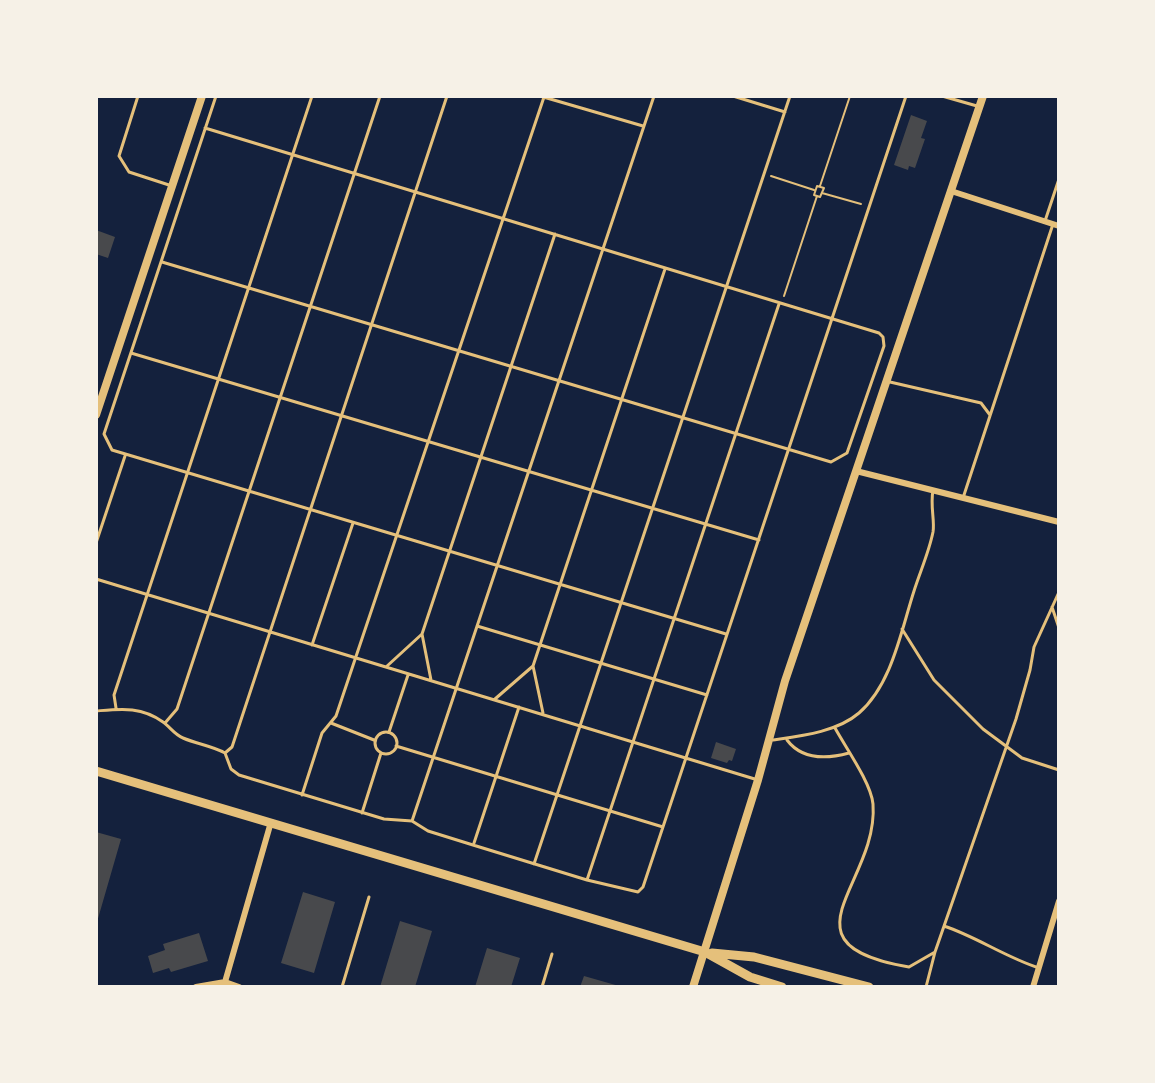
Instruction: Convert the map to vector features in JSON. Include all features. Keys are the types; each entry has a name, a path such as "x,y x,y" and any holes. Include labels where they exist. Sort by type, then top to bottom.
{"main road":[{"path":"96,771 705,952 754,957 869,987"},
{"path":"705,952 750,977 782,987"}],"street":[{"path":"96,415 100,393 202,96"},
{"path":"693,987 758,780 785,681 983,96"},
{"path":"951,191 1056,225"},
{"path":"856,471 1059,522"},
{"path":"225,982 271,822"},
{"path":"1033,987 1059,901"},
{"path":"196,987 225,982 239,987"}],"lane":[{"path":"138,96 119,156 129,172 172,186"},
{"path":"216,96 104,434 112,450 727,634"},
{"path":"116,708 114,695 312,96"},
{"path":"164,723 177,709 380,96"},
{"path":"225,753 232,747 447,96"},
{"path":"412,821 654,96"},
{"path":"733,96 785,112"},
{"path":"534,864 790,96"},
{"path":"225,753 231,769 239,775 384,819 412,821 428,831 587,880 638,892 643,887 906,96"},
{"path":"942,96 979,107"},
{"path":"302,795 322,733 331,723 356,658 542,97 643,126"},
{"path":"162,262 831,462 847,453 884,346 879,333 205,128"},
{"path":"1045,221 1059,179"},
{"path":"963,498 1056,225"},
{"path":"386,667 422,634 555,234"},
{"path":"543,714 533,666 665,268"},
{"path":"587,880 779,304"},
{"path":"131,353 759,540"},
{"path":"886,381 970,399 981,403 990,415"},
{"path":"96,543 125,456"},
{"path":"769,741 834,726 858,714 871,699 884,679 932,534 930,505 933,490"},
{"path":"312,645 353,523"},
{"path":"96,579 758,780"},
{"path":"926,987 1030,670 1034,647 1059,592"},
{"path":"1052,607 1059,628"},
{"path":"477,626 707,695"},
{"path":"902,629 934,680 953,702 1022,758 1059,770"},
{"path":"422,634 431,680"},
{"path":"495,699 533,666"},
{"path":"389,732 409,673"},
{"path":"473,845 519,707"},
{"path":"96,711 129,709 164,723 179,737 225,753"},
{"path":"331,723 374,740"},
{"path":"834,726 870,792 873,820 865,854 839,919 841,938 848,947 864,955 909,967 935,952"},
{"path":"389,732 396,737 396,746 390,753 381,753 375,748 374,740 380,733 389,732"},
{"path":"786,738 792,746 812,756 832,758 849,753"},
{"path":"396,746 663,827"},
{"path":"362,813 381,753"},
{"path":"342,987 369,897"},
{"path":"944,926 966,933 1015,960 1039,968"},
{"path":"542,987 552,954"}],"path":[{"path":"820,187 850,96"},
{"path":"764,174 815,190"},
{"path":"817,196 814,195 815,190 817,186 820,187"},
{"path":"817,196 820,197 824,188 820,187"},
{"path":"822,193 869,207"},
{"path":"779,304 817,196"}],"building":[{"path":"911,115 927,121 921,138 925,139 915,168 909,166 908,170 894,165"},
{"path":"96,230 115,237 108,258 96,254"},
{"path":"716,742 736,749 732,761 727,763 711,758"},
{"path":"96,832 121,839 97,922 96,922"},
{"path":"303,892 335,902 314,973 281,963"},
{"path":"400,921 432,931 415,987 380,987"},
{"path":"199,933 208,961 171,972 169,968 153,973 148,956 165,950 163,944"},
{"path":"487,948 520,958 511,987 475,987"},
{"path":"584,976 619,986 619,987 580,987"}]}
